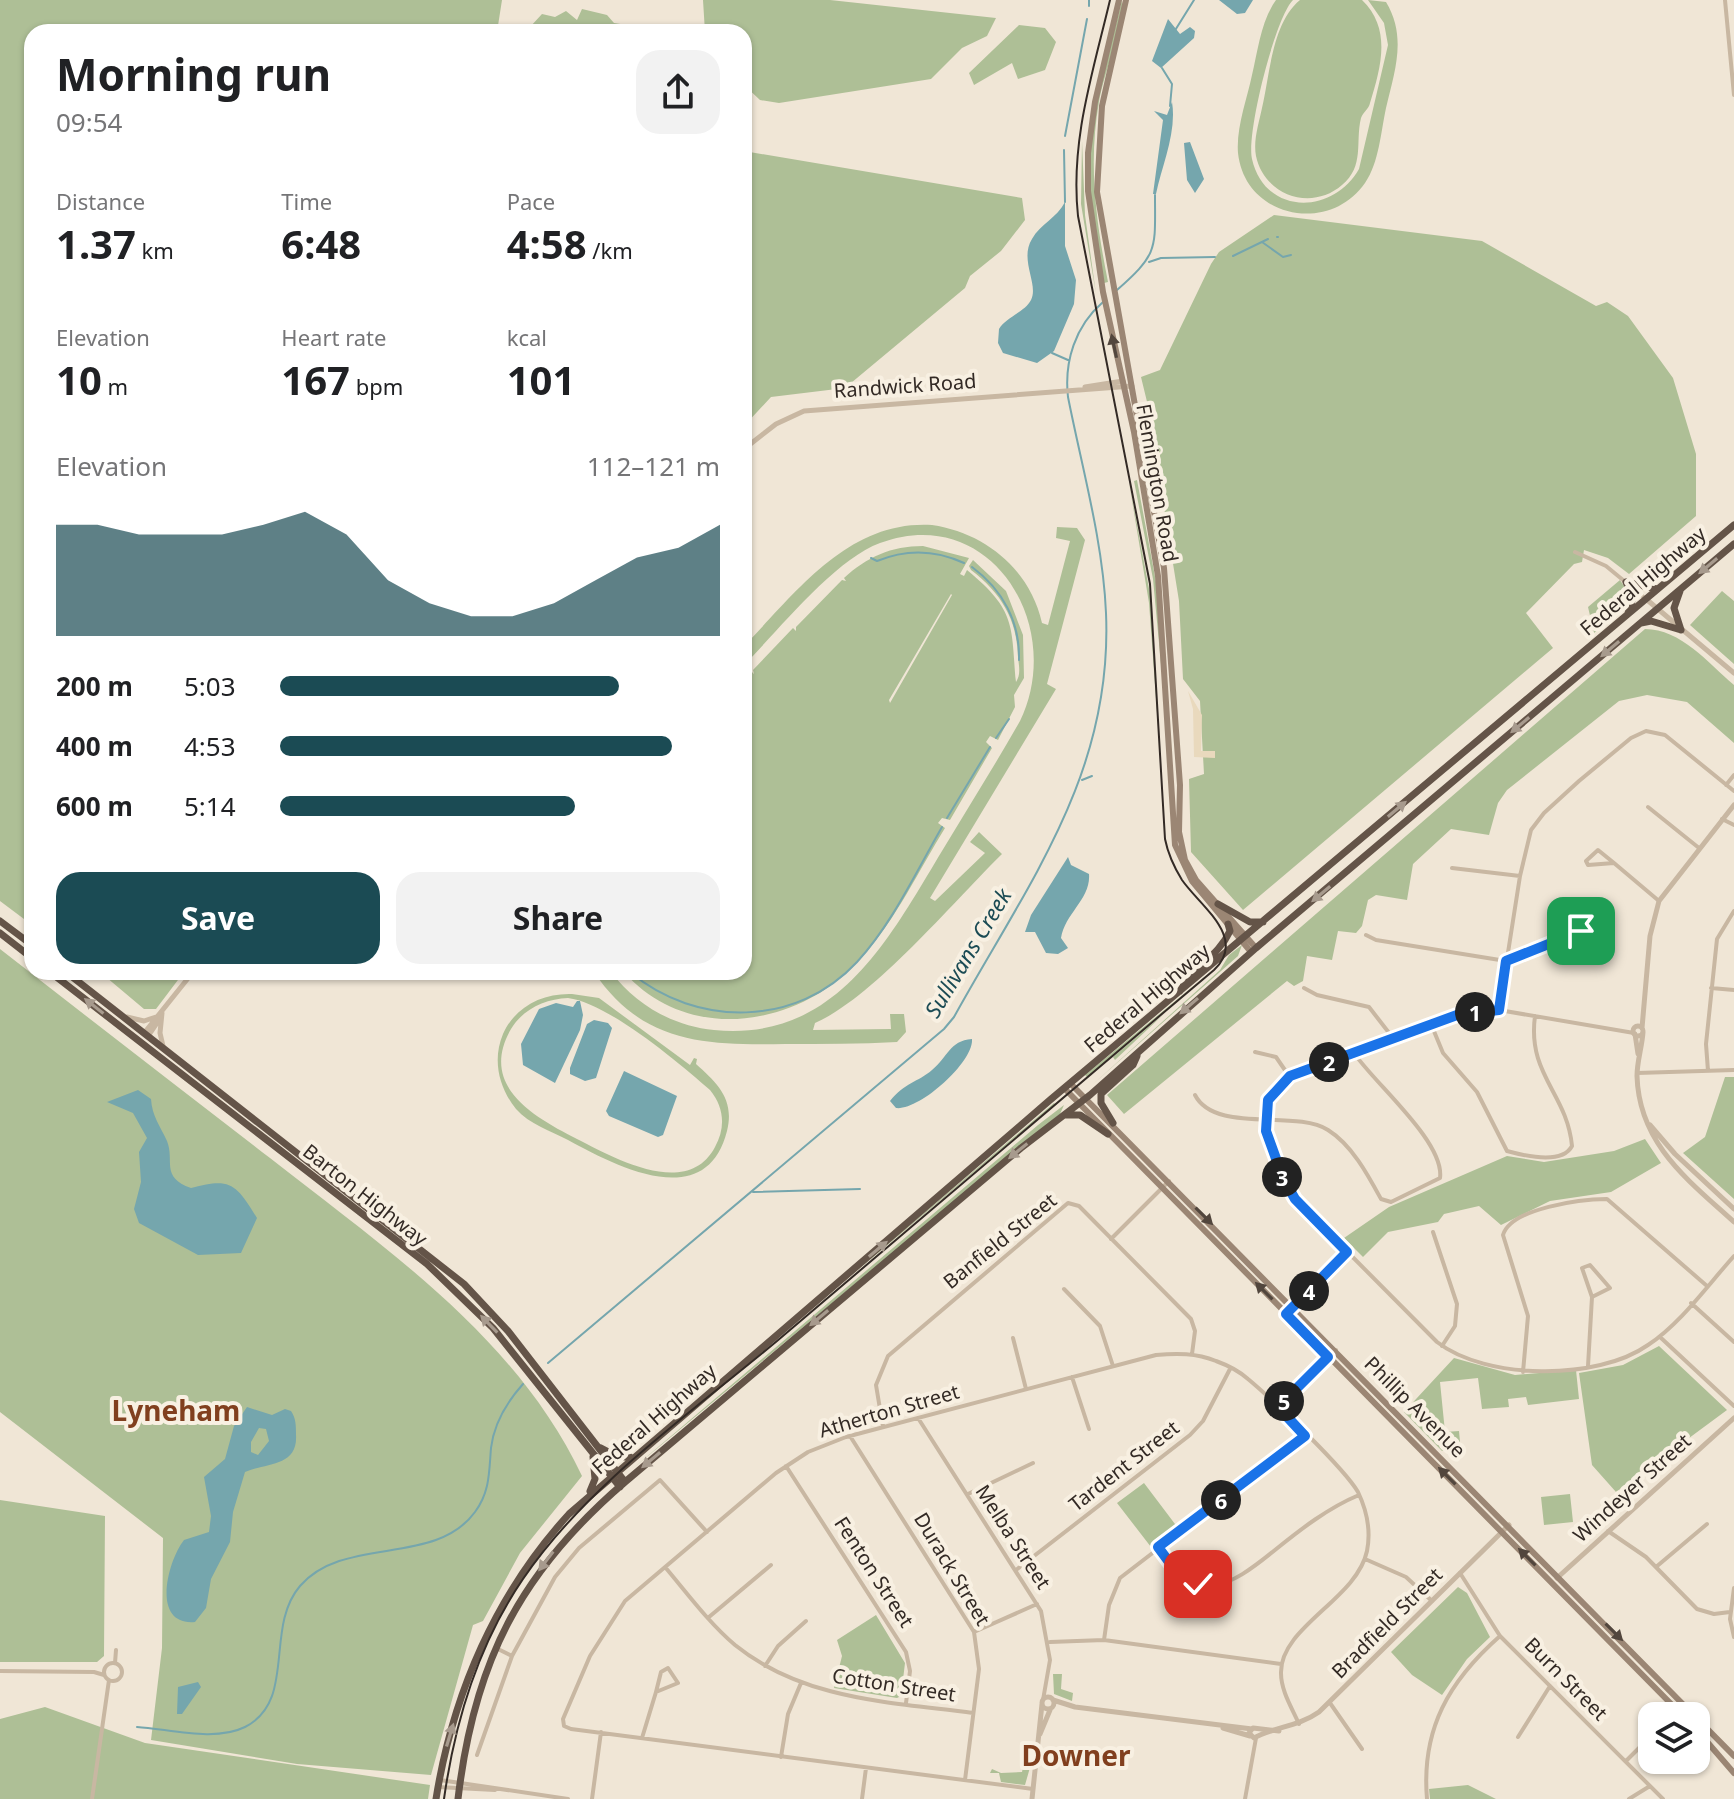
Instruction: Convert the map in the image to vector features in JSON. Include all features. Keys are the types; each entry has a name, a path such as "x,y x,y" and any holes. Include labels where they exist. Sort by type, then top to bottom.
{"highway":[{"name":"Federal Highway","path":"436,1799 468,1678 489,1628 529,1563 584,1500 1067,1086 1734,525"},
{"name":"Federal Highway","path":"458,1799 470,1722 494,1647 522,1595 554,1551 622,1485 1138,1054 1253,950 1734,544"},
{"path":"1626,582 1657,589"},
{"path":"1626,582 1633,598 1627,615"},
{"path":"1681,630 1674,608 1682,588"},
{"path":"1641,623 1651,621 1681,630"},
{"path":"1218,904 1250,922 1264,922"},
{"path":"0,921 24,939"},
{"path":"1177,996 1185,982 1220,950 1230,931 1228,924"},
{"path":"0,933 24,952"},
{"name":"Barton Highway","path":"60,980 427,1264 493,1328 594,1448"},
{"name":"Barton Highway","path":"76,980 373,1209 464,1284 508,1331 622,1485"},
{"path":"140,1042 146,1034"},
{"path":"1113,1123 1101,1103 1101,1094 1133,1065 1138,1054"},
{"path":"1064,1115 1081,1115 1108,1134"},
{"path":"584,1500 595,1479 594,1448 618,1457 636,1454"}],"main road":[{"name":"Flemington Road","path":"1119,0 1095,102 1088,153 1090,222 1167,598 1180,785 1180,843 1192,873 1253,950"},
{"name":"Flemington Road","path":"1126,0 1102,106 1097,153 1099,217 1132,382 1151,517 1163,631 1175,845 1192,881 1244,939"},
{"name":"Phillip Avenue","path":"1067,1086 1113,1123 1684,1702"},
{"name":"Phillip Avenue","path":"1082,1100 1108,1134 1669,1702"},
{"name":"Phillip Avenue","path":"1710,1730 1734,1756"},
{"path":"1710,1745 1734,1773"}],"street":[{"path":"1725,0 1734,95"},
{"name":"Randwick Road","path":"752,443 776,424 804,411 1132,382"},
{"path":"1575,552 1606,566 1734,673"},
{"path":"1499,1010 1526,843 1539,818 1636,735 1646,731 1665,735 1734,791"},
{"path":"1726,785 1734,775"},
{"path":"1734,805 1659,901 1650,936 1644,1003 1638,1030 1637,1073 1642,1109 1657,1146 1668,1161 1734,1222"},
{"path":"1648,807 1699,848"},
{"path":"1722,819 1734,825"},
{"path":"1614,863 1588,865 1586,861 1598,850 1614,863 1659,901"},
{"path":"1452,868 1520,876"},
{"path":"1708,1071 1711,988 1717,939 1734,911"},
{"path":"1366,935 1376,940 1506,961 1581,931"},
{"path":"146,1034 187,980"},
{"path":"1304,988 1317,995 1369,1007 1393,1038"},
{"path":"1711,988 1734,990"},
{"path":"1638,1030 1499,1010 1468,1013 1290,1076 1268,1100 1266,1131 1289,1190 1442,1346 1461,1358 1523,1372 1619,1361 1660,1337 1734,1256"},
{"path":"122,1015 144,1021 162,1012"},
{"path":"162,1012 160,1033 165,1049"},
{"path":"1431,1024 1445,1057 1477,1092 1507,1151 1548,1157 1568,1153 1572,1146 1568,1123 1534,1052 1535,1015"},
{"path":"1255,1052 1276,1057 1290,1076"},
{"path":"1195,1095 1200,1105 1209,1111 1310,1124 1332,1132 1359,1161 1384,1202 1391,1202 1440,1178 1441,1169 1422,1132 1354,1053"},
{"path":"1637,1073 1734,1070"},
{"path":"1648,1123 1675,1154 1734,1209"},
{"path":"1111,1239 1169,1180"},
{"path":"1523,1372 1528,1316 1503,1235 1506,1228 1517,1220 1554,1205 1607,1199 1707,1286"},
{"name":"Banfield Street","path":"883,1427 876,1385 888,1356 1068,1203 1079,1206 1191,1319 1195,1331 1192,1354"},
{"path":"1433,1232 1457,1304 1455,1326 1442,1346"},
{"path":"1286,1314 1347,1252"},
{"path":"1588,1366 1592,1297 1582,1268 1590,1265 1610,1288 1592,1297"},
{"path":"1064,1289 1100,1326 1113,1366"},
{"path":"1691,1303 1734,1342"},
{"path":"1729,1337 1734,1332"},
{"path":"1660,1337 1734,1406"},
{"path":"1013,1338 1026,1389"},
{"path":"1278,1407 1336,1349"},
{"name":"Atherton Street","path":"1033,1789 567,1728 564,1715 607,1627 625,1601 786,1466 818,1447 850,1436 1156,1355 1192,1354 1230,1368 1245,1376 1278,1407 1359,1495 1368,1521 1365,1559"},
{"name":"Tardent Street","path":"1016,1570 1190,1435 1203,1421 1230,1368"},
{"path":"1072,1377 1089,1429"},
{"name":"Melba Street","path":"918,1418 1037,1604 1049,1643 1032,1799"},
{"name":"Windeyer Street","path":"1552,1583 1734,1418"},
{"name":"Durack Street","path":"850,1436 974,1632 980,1661 965,1780"},
{"path":"1104,1640 1116,1584 1158,1547 1305,1436"},
{"path":"968,1494 1033,1463"},
{"name":"Fenton Street","path":"786,1466 906,1652 910,1671 906,1704"},
{"path":"477,1755 512,1656 555,1577 579,1548 660,1480 707,1532"},
{"path":"1158,1547 1175,1570 1190,1581 1207,1586 1225,1584 1253,1569 1323,1514 1359,1495"},
{"path":"1656,1567 1707,1524"},
{"name":"Bradfield Street","path":"1052,1700 1075,1707 1254,1734 1279,1731 1299,1724 1330,1703 1509,1525"},
{"path":"1608,1531 1656,1567 1697,1609 1714,1614 1730,1612"},
{"path":"1299,1724 1285,1692 1281,1664 1290,1646 1351,1583 1365,1559 1406,1577 1432,1601"},
{"path":"709,1617 771,1565"},
{"name":"Cotton Street","path":"665,1567 734,1644 765,1666 837,1695 973,1713"},
{"name":"Burn Street","path":"1460,1573 1500,1636 1663,1799"},
{"path":"1734,1588 1730,1612 1734,1637"},
{"path":"974,1632 1037,1604"},
{"path":"765,1666 778,1646 806,1621"},
{"path":"1427,1799 1425,1763 1437,1713 1460,1675 1500,1636"},
{"path":"1049,1643 1104,1640 1281,1664"},
{"path":"494,1647 512,1656"},
{"path":"92,1799 112,1680 121,1671 115,1663 116,1650"},
{"path":"94,1672 115,1663"},
{"path":"104,1675 105,1667"},
{"path":"642,1738 661,1672 668,1668 678,1683 656,1692"},
{"path":"0,1671 94,1672 112,1680"},
{"path":"781,1757 788,1714 801,1683"},
{"name":"Melba Street","path":"1040,1735 1051,1709 1047,1683"},
{"path":"1518,1737 1550,1686"},
{"path":"1042,1702 1052,1700"},
{"path":"1042,1702 1051,1709"},
{"path":"1330,1703 1362,1749"},
{"name":"Bradfield Street","path":"1051,1709 1075,1707"},
{"path":"592,1799 601,1732"},
{"path":"1245,1799 1254,1734"},
{"path":"1626,1761 1638,1749"},
{"path":"862,1799 866,1768"},
{"path":"439,1784 568,1799"},
{"path":"1629,1799 1650,1786"}],"green space":[{"path":"0,0 502,0 498,24 24,24 24,919 0,901"},
{"path":"703,0 830,0 996,18 987,36 962,48 931,79 779,103 760,100 752,92 752,24 704,24"},
{"path":"1122,0 1120,23 1099,102 1094,147 1097,215 1108,282 1104,283 1092,204 1091,155 1100,88"},
{"path":"1276,0 1293,0 1278,29 1258,102 1253,126 1252,159 1259,178 1271,191 1301,203 1333,195 1359,169 1388,45 1384,23 1368,0 1386,2 1396,28 1395,67 1379,147 1370,175 1349,199 1331,209 1311,213 1291,212 1272,205 1256,192 1244,175 1238,153 1240,124 1261,36"},
{"path":"1300,0 1362,0 1371,11 1381,36 1378,76 1369,105 1361,118 1354,170 1342,185 1330,193 1303,198 1290,195 1268,181 1255,150 1278,35 1283,22"},
{"path":"582,9 607,15 614,23 620,24 533,24 542,14 555,17 566,11 577,20"},
{"path":"1019,25 1045,28 1056,42 1045,70 1018,79 1012,63 974,85 969,73"},
{"path":"1082,141 1085,215 1096,294 1081,204"},
{"path":"752,152 1022,198 1025,220 1001,251 970,276 965,288 845,388 771,397 752,417"},
{"path":"1274,215 1482,241 1596,306 1607,302 1628,316 1673,378 1696,454 1696,516 1629,574 1608,558 1584,550 1582,562 1574,564 1526,613 1553,648 1243,910 1191,852 1189,779 1204,774 1200,701 1183,679 1179,601 1158,470 1157,443 1141,377 1160,370 1219,252"},
{"path":"1137,480 1156,582 1162,675 1153,579 1134,481"},
{"path":"1129,482 1150,594 1160,753 1149,603"},
{"path":"932,525 952,529 987,546 1016,571 1036,604 1042,623 1048,625 1070,541 1056,538 1057,527 1077,528 1085,540 1047,684 1056,689 930,898 935,901 985,853 970,842 979,832 1002,854 887,971 862,993 815,1023 813,1030 891,1029 890,1014 904,1014 906,1032 897,1042 729,1043 679,1036 655,1027 613,996 600,980 618,980 644,1004 670,1019 714,1030 757,1029 794,1019 826,1002 854,978 901,918 1020,721 1032,684 1033,647 1025,612 1009,581 985,556 955,540 920,535 880,543 862,552 826,580 752,656 752,638 826,563 875,534 902,527"},
{"path":"923,546 969,558 960,574 964,576 967,570 983,584 995,597 1008,620 1016,682 1019,667 1011,619 991,588 971,570 969,566 973,560 1006,591 1023,635 1024,678 1014,695 1015,707 998,740 990,736 986,742 992,748 950,820 942,818 938,823 945,828 886,926 863,956 838,980 808,999 777,1012 744,1018 711,1018 680,1010 650,995 633,980 752,980 752,672 754,674 753,670 793,628 796,631 796,627 842,580 846,581 844,578 880,554","holes":["951,594 952,595 890,703 889,700"]},
{"path":"1620,580 1631,597 1624,609 1594,633 1588,607"},
{"path":"1722,591 1734,601 1734,664 1690,625"},
{"path":"1645,629 1682,641 1734,685 1734,743 1687,702 1647,695 1619,701 1507,790 1498,803 1489,835 1451,829 1413,864 1407,900 1376,895 1368,900 1362,926 1356,933 1338,931 1332,960 1307,956 1303,981 1294,986 1287,981 1124,1114 1107,1095"},
{"path":"1242,945 1238,956 1092,1085 1220,970 1229,955"},
{"path":"0,949 24,968 24,980 40,980 359,1227 445,1299 522,1381 554,1426 582,1476 520,1553 483,1621 473,1625 431,1775 297,1764 151,1740 162,1648 163,1538 0,1412"},
{"path":"1213,970 1087,1077 1085,1075"},
{"path":"110,980 178,980 156,1009 144,1009"},
{"path":"561,994 599,998 690,1065 694,1058 697,1059 696,1064 722,1093 729,1120 716,1156 700,1171 680,1177 634,1170 540,1127 516,1109 505,1092 499,1073 498,1054 503,1034 522,1009 540,999","holes":["568,998 584,1002 642,1035 710,1090 718,1103 722,1125 719,1140 703,1163 687,1171 669,1173 649,1170 610,1155 544,1121 516,1098 501,1068 503,1049 511,1029 528,1011 551,1000"]},
{"path":"1165,1013 1115,1060 1113,1057"},
{"path":"1725,1077 1734,1077 1734,1199 1683,1153 1705,1137"},
{"path":"1054,1103 1055,1104 689,1412"},
{"path":"1064,1105 1060,1114 631,1470 1038,1125"},
{"path":"1645,1139 1661,1163 1611,1192 1550,1201 1501,1225 1479,1206 1444,1214 1438,1222 1388,1232 1363,1257 1344,1238 1389,1207 1507,1156 1544,1162 1614,1151"},
{"path":"1659,1346 1727,1410 1616,1492 1592,1465 1579,1373 1623,1365"},
{"path":"1454,1358 1515,1375 1576,1370 1579,1399 1528,1405 1526,1397 1508,1399 1509,1407 1482,1409 1478,1378 1440,1382 1445,1432 1459,1431 1460,1442 1442,1451 1404,1412"},
{"path":"1144,1483 1178,1528 1151,1547 1117,1503"},
{"path":"1570,1494 1573,1522 1544,1525 1541,1497"},
{"path":"0,1500 105,1516 104,1656 97,1662 0,1662"},
{"path":"1458,1587 1467,1593 1490,1637 1467,1659 1442,1695 1412,1675 1391,1652"},
{"path":"876,1615 905,1663 901,1696 897,1698 834,1688 842,1656 837,1640"},
{"path":"1053,1674 1062,1674 1061,1689 1073,1693 1072,1701 1054,1694"},
{"path":"45,1707 145,1743 430,1785 428,1799 0,1799 0,1719"},
{"path":"1024,1762 1031,1764 1025,1785 1001,1782 999,1773 990,1773 992,1769 1001,1773 1022,1772"},
{"path":"1468,1785 1496,1799 1430,1799 1429,1789"}],"shaded area":[{"path":"1188,691 1202,715 1201,751 1215,751 1215,758 1194,757 1193,709"}],"water":[{"path":"1219,0 1253,0 1245,13 1237,14"},
{"path":"1168,19 1180,34 1190,27 1195,31 1194,38 1161,68 1152,61"},
{"path":"1172,102 1171,137 1156,194 1153,194 1163,120 1154,111 1167,115"},
{"path":"1190,142 1204,179 1195,193 1187,180 1184,143"},
{"path":"1065,202 1065,246 1076,280 1074,304 1054,351 1037,363 1003,353 998,343 999,329 1031,300 1033,287 1027,255 1029,247 1035,234"},
{"path":"1068,857 1071,865 1089,874 1089,883 1063,929 1061,938 1068,948 1058,954 1046,953 1035,932 1025,932 1031,915"},
{"path":"580,1001 583,1015 580,1030 555,1083 523,1065 521,1044 539,1009 556,1003 573,1007"},
{"path":"594,1020 608,1023 612,1028 596,1078 585,1081 570,1074 570,1068 587,1024"},
{"path":"972,1039 964,1060 931,1094 906,1107 896,1108 890,1101 900,1090 932,1070 953,1046"},
{"path":"624,1071 677,1096 663,1135 658,1137 609,1116 606,1111"},
{"path":"138,1090 151,1099 167,1141 170,1168 175,1179 191,1188 215,1183 231,1186 250,1206 257,1218 241,1253 198,1255 139,1223 134,1209 141,1182 139,1152 147,1138 133,1113 107,1102"},
{"path":"247,1407 272,1415 285,1409 291,1411 295,1419 295,1445 292,1453 279,1462 245,1472 233,1512 230,1542 211,1579 206,1608 195,1622 181,1620 172,1614 168,1603 169,1576 184,1540 209,1532 211,1516 204,1477 225,1459 234,1426","holes":["259,1428 266,1429 269,1441 258,1455 251,1452 251,1442"]},
{"path":"198,1682 201,1687 182,1714 177,1714 178,1687"}],"waterway":[{"path":"1089,0 1089,6"},
{"name":"Sullivans Creek","path":"1174,32 1194,0"},
{"path":"1065,136 1087,19"},
{"name":"Sullivans Creek","path":"1162,68 1172,84 1170,106"},
{"path":"1064,150 1065,202"},
{"name":"Sullivans Creek","path":"1117,290 1141,267 1152,249 1155,195"},
{"path":"1233,256 1268,239"},
{"path":"1262,242 1283,257 1291,255"},
{"path":"1149,262 1161,258 1215,257"},
{"name":"Sullivans Creek","path":"548,1363 944,1029 954,1017 1036,873 1080,776 1096,725 1105,671 1106,613 1101,559 1067,384 1070,358 1079,333 1103,302"},
{"path":"1052,353 1068,360"},
{"path":"871,558 877,561 899,554 921,553 964,563"},
{"path":"972,567 993,586 1008,608 1019,646 1019,660"},
{"path":"996,738 1009,719"},
{"path":"947,818 990,747"},
{"path":"1082,780 1092,776"},
{"path":"642,980 685,1003 715,1011 746,1012 776,1008 806,999 833,983 870,947 903,897 942,827"},
{"path":"753,1192 860,1189"},
{"name":"Sullivans Creek","path":"137,1727 220,1734 245,1727 261,1715 276,1682 289,1603 300,1586 319,1570 340,1561 437,1540 458,1529 475,1512 484,1497 495,1430 506,1406 523,1384"}],"tram line":[{"path":"444,1799 462,1713 493,1630 523,1579 577,1513 641,1452 777,1341 1214,970 1223,958 1226,946 1224,934 1182,880 1165,839 1150,584 1078,216 1076,188 1080,134 1110,0"}],"district":[{"name":"Lyneham","path":"176,1411"},
{"name":"Downer","path":"1076,1756"}],"route":[{"path":"1198,1584 1175,1570 1158,1547 1305,1436 1278,1407 1328,1357 1286,1314 1347,1252 1289,1190 1266,1131 1268,1100 1290,1076 1457,1015 1499,1010 1506,961 1581,931"}]}
